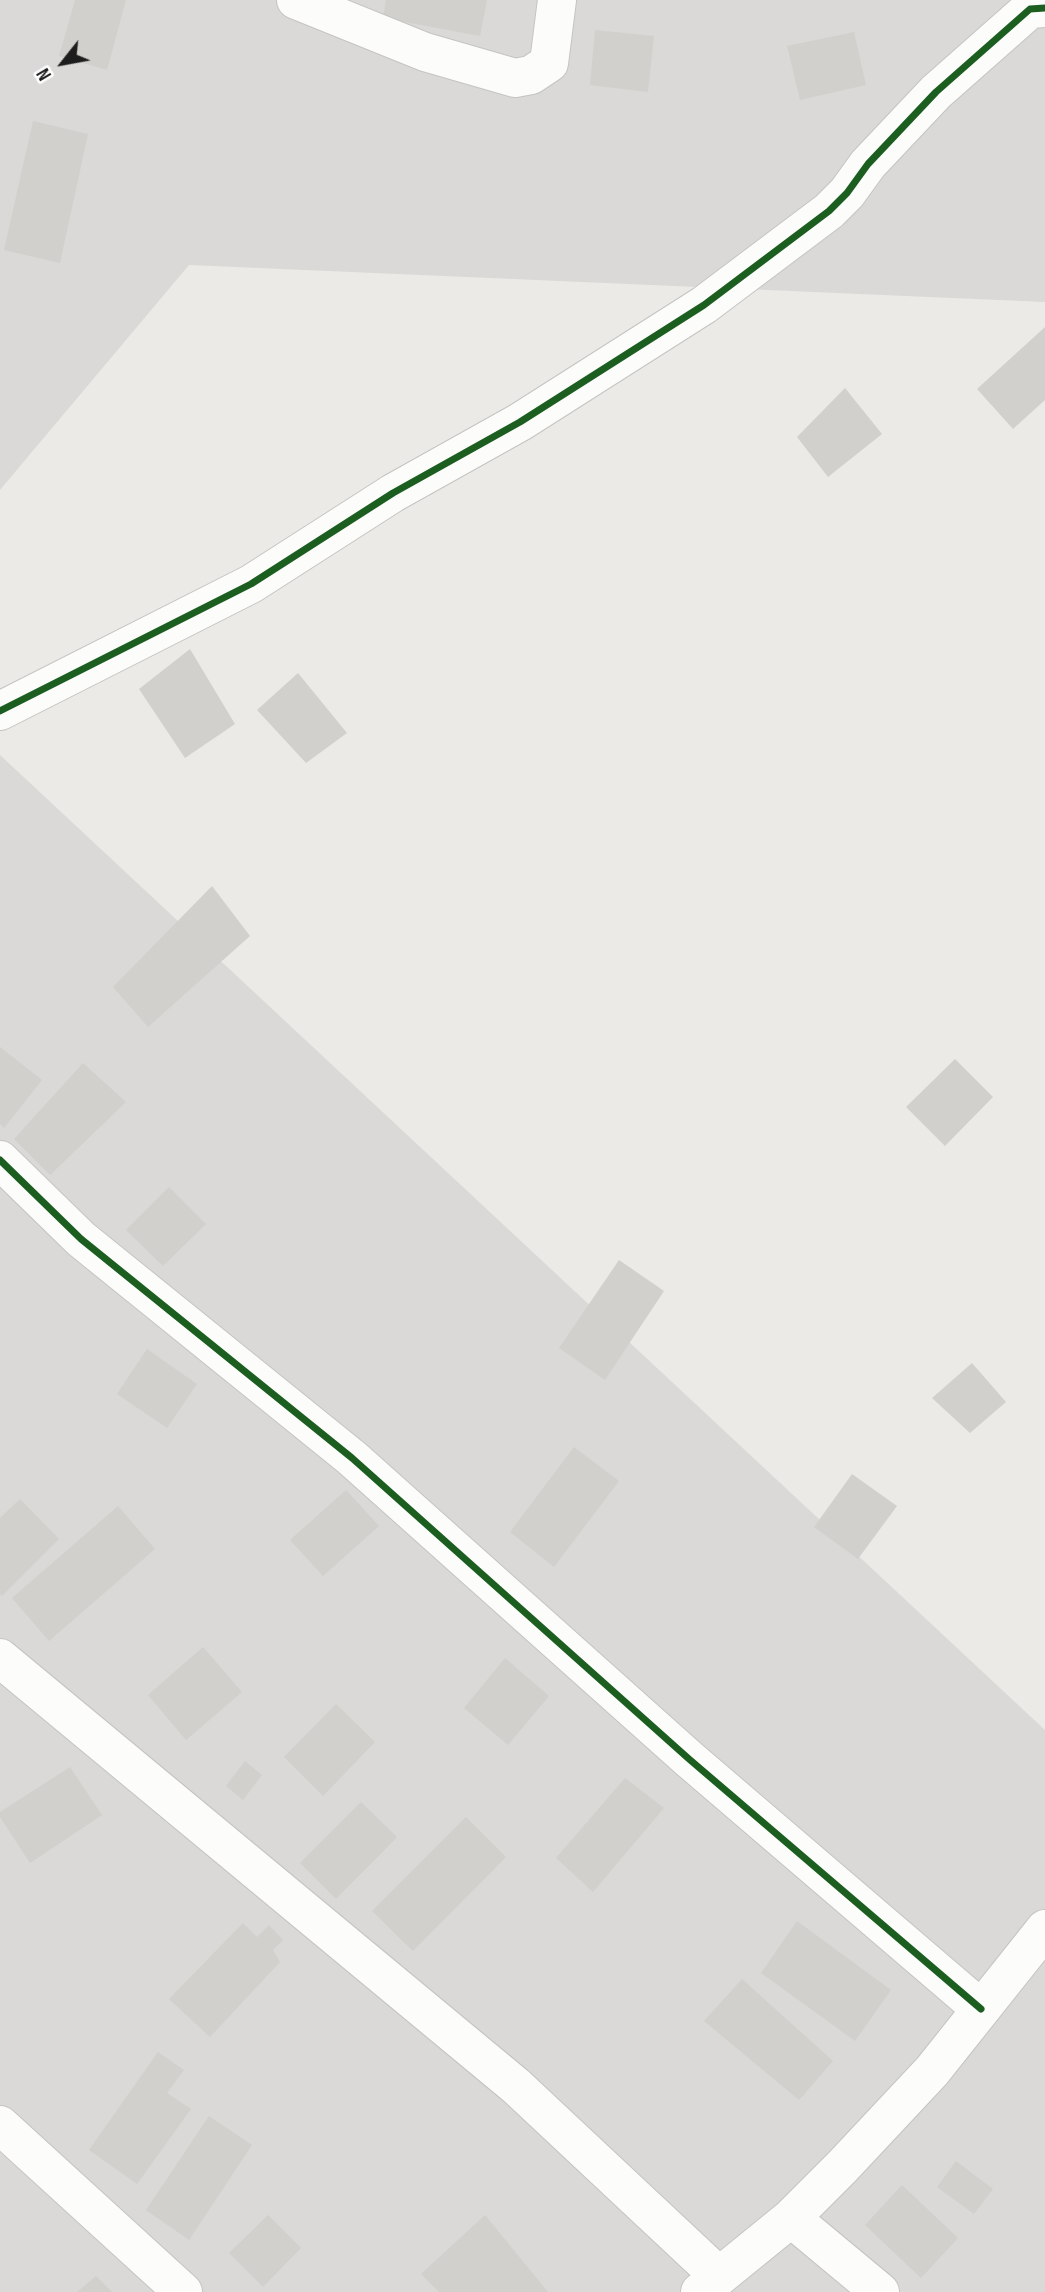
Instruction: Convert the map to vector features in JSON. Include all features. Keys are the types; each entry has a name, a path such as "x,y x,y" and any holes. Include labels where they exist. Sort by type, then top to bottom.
{"street":[{"path":"296,0 425,52 515,78 531,75 549,63 556,0"},
{"path":"0,711 251,583 393,494 520,422 704,304 829,211 847,193 868,164 936,92 1037,5"},
{"path":"0,1160 81,1239 352,1458 689,1759 981,2009"},
{"path":"0,1658 516,2086 709,2284 790,2218 842,2167 932,2071 1045,1928"},
{"path":"0,2125 183,2292"},
{"path":"790,2218 880,2292"}],"shaded area":[{"path":"0,0 1045,0 1045,302 189,265 0,490"},
{"path":"0,755 1045,1730 1045,2292 0,2292"}],"building":[{"path":"75,0 126,0 107,70 59,56"},
{"path":"386,0 487,0 480,36 383,18"},
{"path":"595,30 654,36 648,92 590,85"},
{"path":"854,32 866,85 800,100 787,46"},
{"path":"33,121 88,134 60,263 4,250"},
{"path":"1045,327 1045,400 1013,429 977,389"},
{"path":"845,388 882,434 828,477 797,437"},
{"path":"190,649 235,724 185,758 139,689"},
{"path":"298,673 347,733 306,763 257,710"},
{"path":"212,886 250,936 148,1027 113,987"},
{"path":"0,1047 42,1080 4,1128 0,1124"},
{"path":"955,1059 993,1097 945,1146 906,1107"},
{"path":"83,1063 126,1102 50,1175 14,1139"},
{"path":"169,1187 206,1224 163,1266 126,1230"},
{"path":"619,1260 664,1291 605,1380 559,1348"},
{"path":"147,1349 197,1384 167,1428 117,1394"},
{"path":"972,1363 1006,1402 970,1433 932,1398"},
{"path":"574,1447 619,1481 554,1567 510,1532"},
{"path":"852,1474 897,1506 858,1559 814,1527"},
{"path":"346,1490 379,1526 323,1576 290,1540"},
{"path":"20,1499 59,1539 2,1596 0,1518"},
{"path":"118,1506 155,1549 49,1641 12,1598"},
{"path":"203,1647 242,1692 186,1740 148,1695"},
{"path":"505,1658 549,1696 508,1745 464,1708"},
{"path":"336,1704 375,1742 323,1796 284,1757"},
{"path":"245,1761 262,1775 243,1800 226,1786"},
{"path":"70,1767 102,1815 30,1863 0,1817 0,1812"},
{"path":"625,1778 664,1808 593,1892 556,1858"},
{"path":"361,1802 397,1837 336,1899 300,1863"},
{"path":"466,1817 506,1857 413,1951 372,1911"},
{"path":"797,1921 891,1990 855,2041 761,1973"},
{"path":"243,1923 257,1937 269,1925 283,1940 273,1950 280,1962 210,2037 169,1999"},
{"path":"742,1979 833,2061 799,2100 704,2021"},
{"path":"158,2052 184,2070 167,2093 191,2109 137,2184 89,2150"},
{"path":"209,2116 252,2145 189,2240 146,2210"},
{"path":"956,2161 993,2189 974,2214 937,2187"},
{"path":"902,2185 958,2238 921,2278 865,2225"},
{"path":"268,2215 301,2248 263,2287 229,2253"},
{"path":"485,2215 548,2292 439,2292 421,2274"},
{"path":"96,2276 112,2292 77,2292"}],"cycle path":[{"path":"0,711 251,584 393,493 520,422 704,305 829,211 847,193 868,164 936,92 1030,9 1045,8"},
{"path":"0,1160 81,1239 352,1458 689,1759 981,2009"}]}
